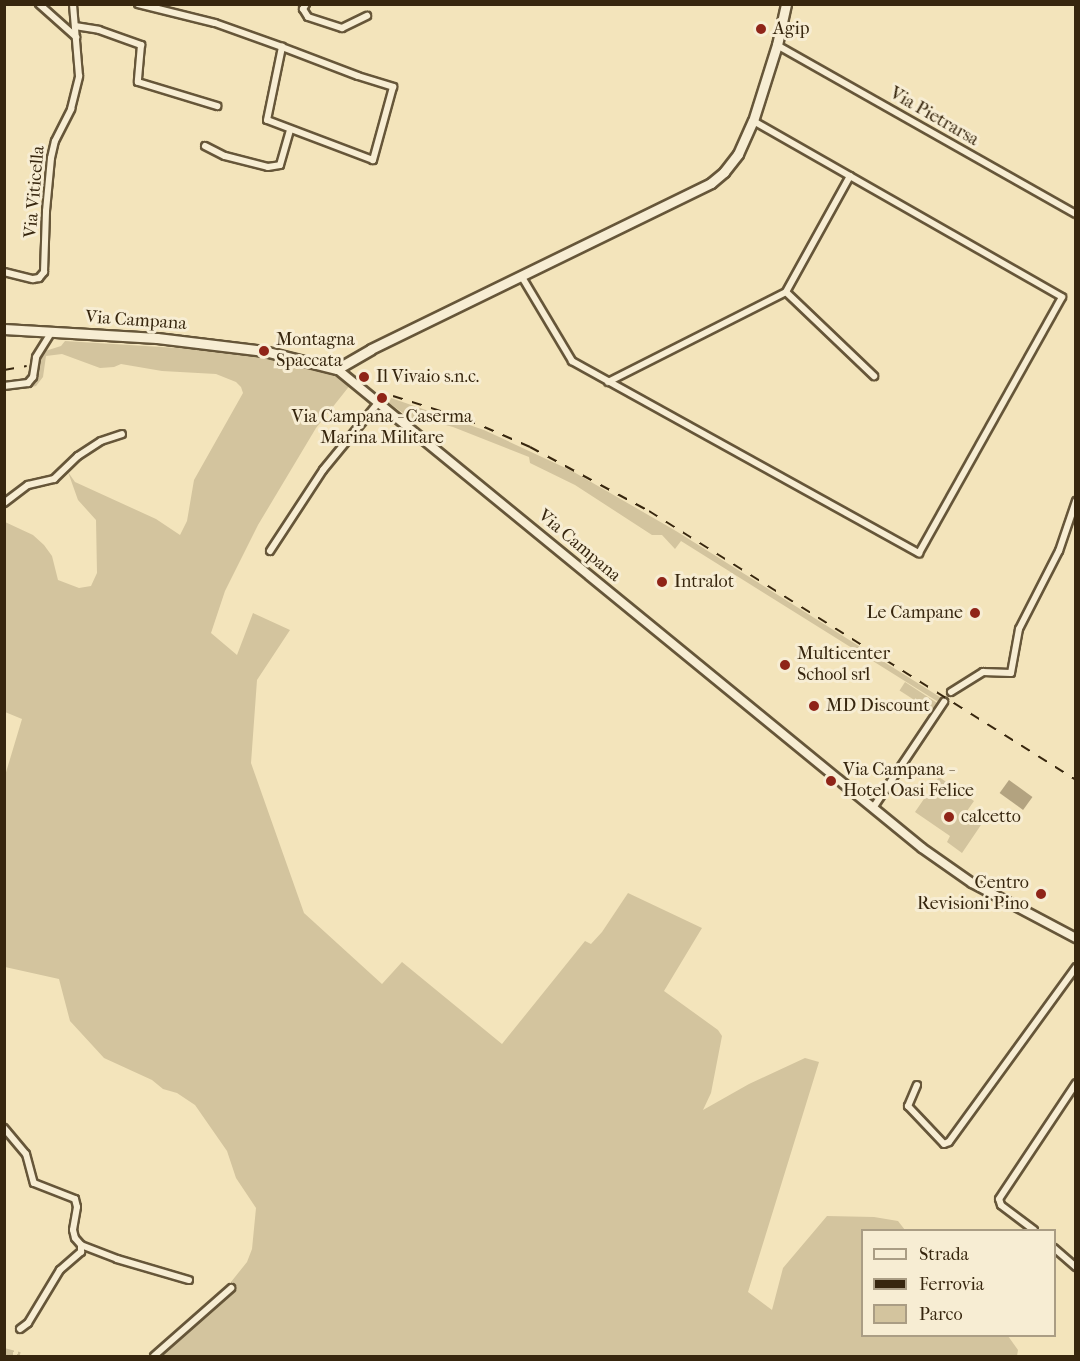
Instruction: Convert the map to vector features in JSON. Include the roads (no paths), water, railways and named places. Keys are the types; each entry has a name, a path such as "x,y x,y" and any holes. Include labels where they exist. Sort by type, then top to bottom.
{"main road":[{"path":"337,369 371,349 711,183 724,172 738,154 753,121 777,45 786,4"},
{"name":"Via Campana","path":"4,329 157,338 264,351 337,369"}],"street":[{"path":"39,4 76,37"},
{"name":"Via Viticella","path":"4,272 33,279 39,278 44,272 51,158 55,141 71,109 79,76 73,4"},
{"path":"138,4 215,23 282,47 393,87 373,160 267,120 282,47"},
{"path":"306,4 303,9 308,17 342,28 367,16"},
{"path":"75,26 99,30 141,45 138,82 217,106"},
{"name":"Via Pietrarsa","path":"777,45 1076,214"},
{"path":"522,277 572,361 919,553 1062,297 753,121"},
{"path":"205,146 225,156 267,166 280,165 290,129"},
{"path":"608,382 786,292 850,176"},
{"path":"786,292 874,376"},
{"path":"5,386 28,383 33,377 36,357 51,333"},
{"name":"Via Campana","path":"337,369 922,848 972,883 1076,938"},
{"path":"270,551 323,470 378,403"},
{"path":"4,503 28,485 54,479 78,456 101,441 122,434"},
{"path":"951,692 983,672 1011,673 1019,628 1059,551 1076,501"},
{"path":"873,808 945,702"},
{"path":"917,1085 908,1106 944,1144 949,1142 1076,967"},
{"path":"1033,1229 1001,1205 999,1199 1076,1083"},
{"path":"4,1128 26,1154 34,1183 75,1199 77,1203 73,1230 75,1238 81,1245 189,1280"},
{"path":"20,1329 28,1323 60,1270 81,1252 81,1245"},
{"path":"1056,1250 1076,1267"},
{"path":"154,1356 231,1288"}],"tunnel":[{"path":"944,702 951,692"},
{"path":"4,1352 19,1356"}],"railway":[{"path":"4,370 27,366"},
{"path":"393,396 466,419 530,447 649,511 1076,780"}],"place":[{"name":"Agip","path":"761,29"},
{"name":"Montagna Spaccata","path":"264,351"},
{"name":"Il Vivaio s.n.c.","path":"364,377"},
{"name":"Via Campana - Caserma Marina Militare","path":"382,398"},
{"name":"Intralot","path":"662,582"},
{"name":"Le Campane","path":"975,613"},
{"name":"Multicenter School srl","path":"785,665"},
{"name":"MD Discount","path":"814,706"},
{"name":"Via Campana - Hotel Oasi Felice","path":"831,781"},
{"name":"calcetto","path":"949,817"},
{"name":"Centro Revisioni Pino","path":"1041,894"}]}
